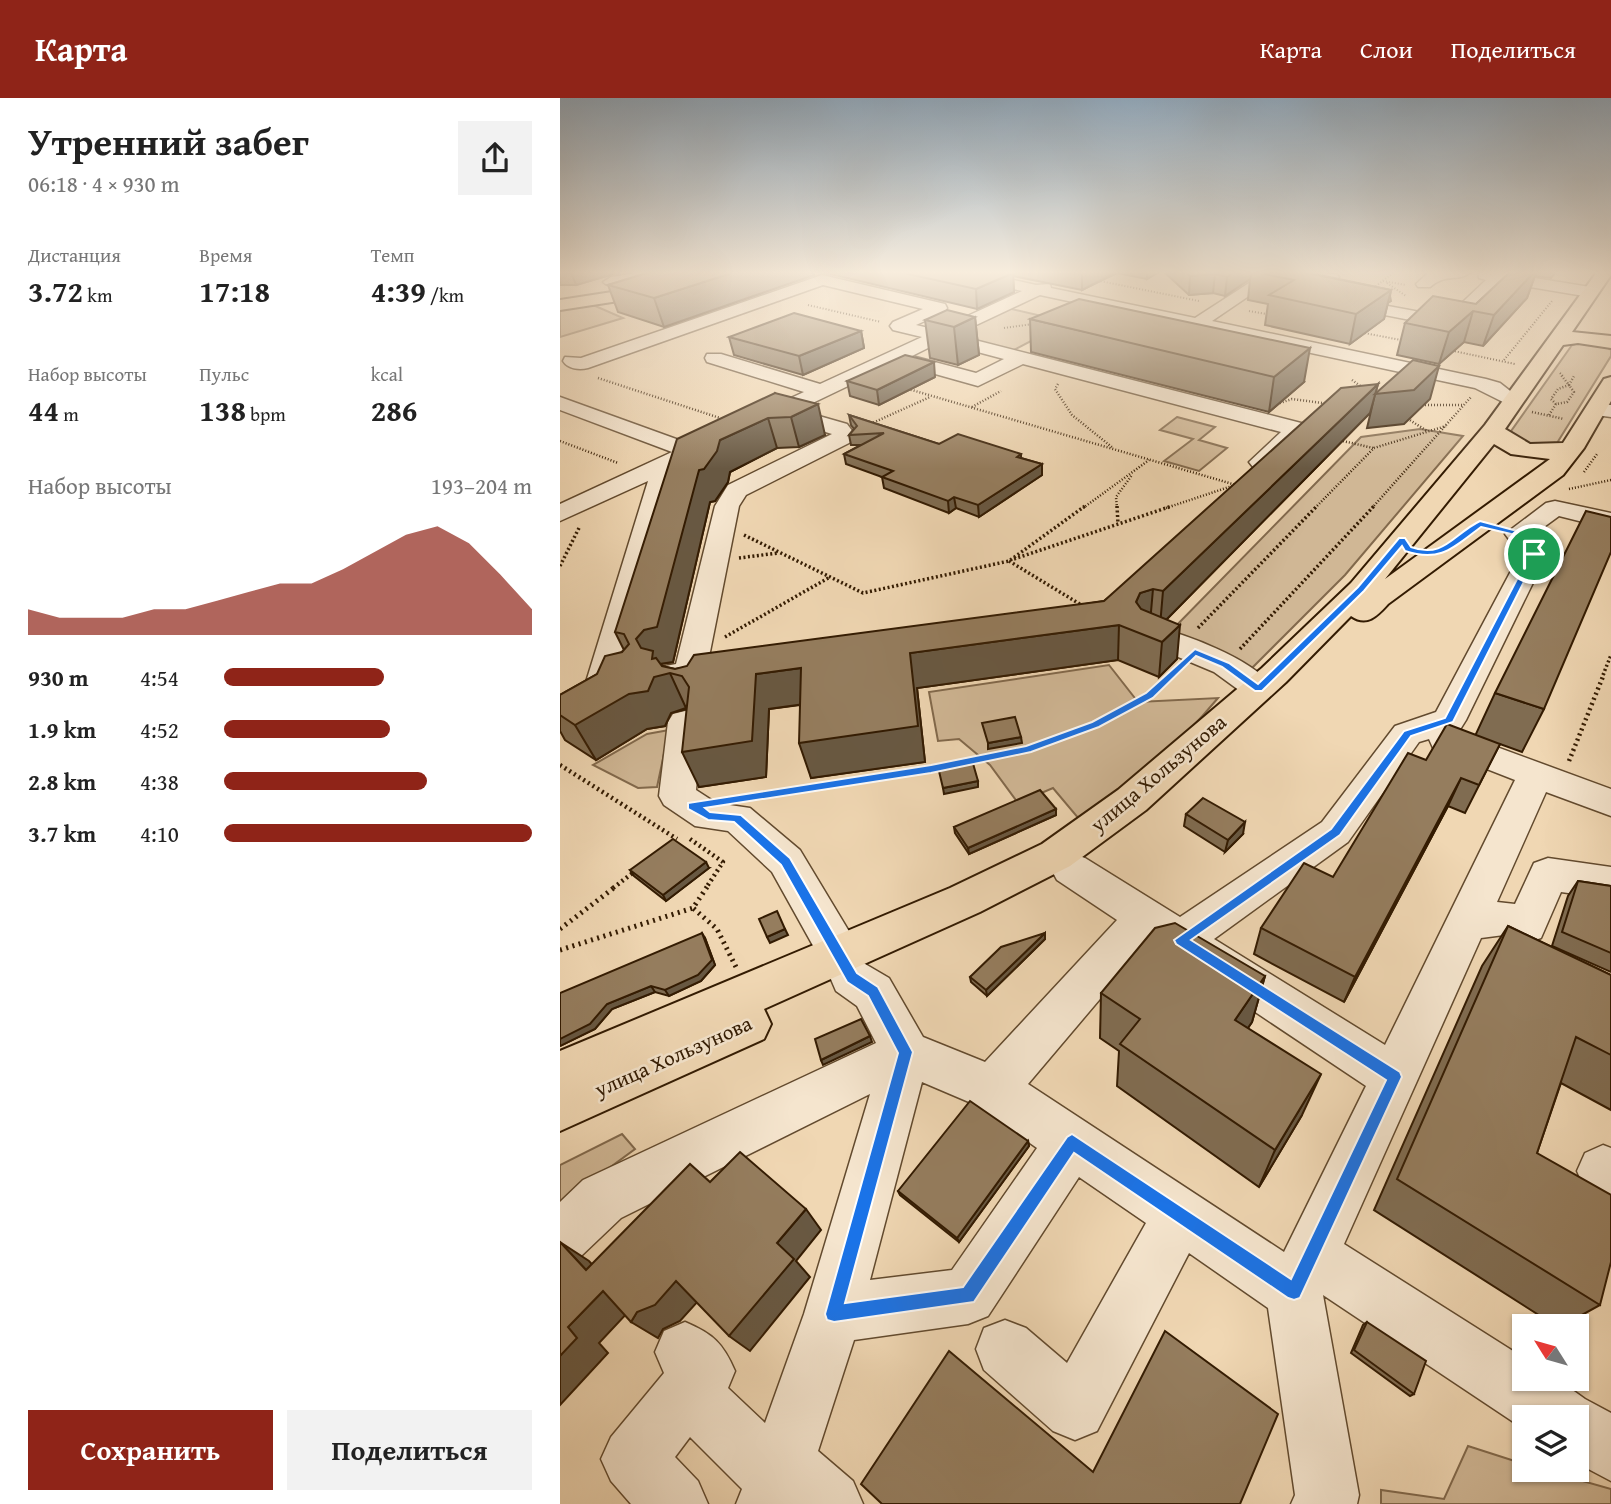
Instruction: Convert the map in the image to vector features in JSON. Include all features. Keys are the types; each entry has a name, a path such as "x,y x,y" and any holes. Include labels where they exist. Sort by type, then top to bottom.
{"main road":[{"path":"1559,340 1574,338"},
{"path":"1582,338 1611,342"},
{"name":"улица Хользунова","path":"560,1106 846,967 965,900 1056,855 1132,800 1258,689 1361,589 1513,414 1524,368 1559,340"},
{"name":"улица Хользунова","path":"560,1075 972,921 1071,869 1150,813 1291,683 1377,598 1480,524 1516,517 1606,401"},
{"path":"1513,414 1504,442 1524,450 1546,453 1572,448"},
{"path":"1402,540 1408,549 1421,554 1441,552"}],"street":[{"path":"571,365 649,338"},
{"path":"560,513 936,338"},
{"path":"951,338 1300,426 1246,476"},
{"path":"1292,338 1382,355 1493,387 1513,414"},
{"path":"1293,338 1490,378 1524,368"},
{"path":"1352,380 1382,355"},
{"path":"895,357 978,380 1021,357"},
{"path":"714,358 822,391"},
{"path":"560,403 692,452"},
{"path":"779,411 839,429 845,436 737,490 727,506 686,683 677,796 685,823 708,816 737,818 786,862 846,967 873,992 906,1052 993,1088 1180,1214 1303,1273 1539,1405"},
{"path":"628,677 602,682 664,465"},
{"path":"993,1088 1163,929 1335,832 1407,734 1449,720 1534,554 1516,517 1562,499 1611,521"},
{"path":"1151,635 1225,665 1258,689"},
{"path":"686,683 721,669"},
{"path":"1420,730 1611,803"},
{"path":"1324,1504 1327,1495 1303,1273 1467,923 1548,780"},
{"path":"1071,869 1394,1077"},
{"path":"1467,923 1506,918 1526,926 1548,874 1611,883"},
{"path":"560,1239 602,1199 906,1052"},
{"path":"790,1487 906,1052"},
{"path":"834,1314 968,1296 1072,1142"},
{"path":"1005,1349 1075,1409 1180,1214"},
{"path":"675,1504 633,1459 686,1372 790,1487"},
{"path":"1589,1435 1611,1449"}],"path":[{"path":"1016,338 1021,357"},
{"path":"1504,360 1522,338"},
{"path":"1439,348 1504,360 1524,368"},
{"path":"571,365 598,378 723,419"},
{"path":"1068,369 1055,389 1061,404 1116,450"},
{"path":"598,378 611,373"},
{"path":"1549,415 1555,406 1567,402 1574,392 1560,373"},
{"path":"723,526 863,593 1009,561 1236,485 857,374"},
{"path":"1513,414 1549,415 1566,419 1551,399 1558,389 1569,385 1574,376"},
{"path":"1352,380 1370,393"},
{"path":"845,436 932,396"},
{"path":"1225,665 1447,426 1471,396"},
{"path":"1275,404 1292,400 1340,405"},
{"path":"1413,405 1464,405"},
{"path":"1398,412 1427,432"},
{"path":"1343,441 1374,448 1447,426"},
{"path":"560,441 621,464"},
{"path":"967,762 1028,750 1095,724 1150,696 1187,650 1374,448"},
{"path":"1009,561 1149,460"},
{"path":"1118,524 1116,497 1138,467"},
{"path":"1562,499 1611,480"},
{"path":"560,566 594,497"},
{"path":"715,562 779,552"},
{"path":"1009,561 1084,607"},
{"path":"686,683 830,577"},
{"path":"1548,780 1611,655"},
{"path":"560,765 685,823 955,764"},
{"path":"667,847 685,823"},
{"path":"560,950 693,908 723,862 683,834 685,823"},
{"path":"560,929 645,863"},
{"path":"693,908 717,929 738,972"}],"shaded area":[{"path":"950,338 1037,338 1010,352"},
{"path":"1579,343 1606,347 1611,350 1611,356 1557,443 1528,445 1509,434 1572,345"},
{"path":"1177,417 1215,427 1199,440 1227,448 1199,471 1164,461 1193,439 1160,430"},
{"path":"1420,429 1463,436 1345,575 1252,668 1170,632 1361,437"},
{"path":"1109,665 1138,702 1218,698 1153,764 1079,819 1053,788 1018,803 990,765 959,739 938,741 929,692"},
{"path":"669,730 657,787 638,788 593,765 647,734"},
{"path":"622,1134 635,1149 560,1204 560,1165"},
{"path":"1468,1446 1512,1460 1512,1482 1586,1482 1611,1489 1611,1504 1381,1504 1381,1490 1444,1499"}],"building":[{"path":"731,338 845,338 799,356"},
{"path":"1108,338 1261,338 1310,348 1274,377"},
{"path":"905,355 934,362 877,390 847,381"},
{"path":"1413,360 1439,366 1414,390 1375,394"},
{"path":"1378,384 1163,591 1153,589 1140,593 1136,602 1141,609 1180,625 1162,642 1119,625 910,653 918,726 799,743 801,668 756,674 752,741 682,752 689,687 682,676 670,673 654,677 648,691 629,694 575,725 560,715 560,695 597,674 605,656 622,652 629,644 624,634 615,632 677,439 775,393 818,404 791,417 768,418 720,440 717,451 704,469 699,470 657,627 644,630 636,639 641,648 653,651 652,659 656,658 662,666 675,669 687,666 694,655 1104,601 1341,388"},
{"path":"849,415 939,444 958,434 1021,454 1017,457 1042,464 978,505 954,497 948,501 882,477 893,471 844,454 884,433 849,435 857,426"},
{"path":"1586,511 1611,517 1611,552 1544,709 1495,693"},
{"path":"1015,717 1021,737 988,743 982,723"},
{"path":"1447,724 1500,744 1479,785 1461,778 1355,977 1261,928 1304,863 1333,877 1408,753 1426,760"},
{"path":"972,760 978,781 943,788 938,767"},
{"path":"1040,790 1056,809 968,848 954,827"},
{"path":"1203,798 1245,822 1228,840 1186,814"},
{"path":"673,839 706,862 663,895 630,870"},
{"path":"1578,881 1611,886 1611,953 1562,932"},
{"path":"777,911 785,929 767,937 759,919"},
{"path":"1175,923 1265,976 1235,1020 1321,1074 1275,1150 1120,1044 1140,1019 1101,993 1155,928"},
{"path":"1508,926 1611,975 1611,1055 1576,1037 1537,1153 1611,1195 1611,1262 1600,1305 1397,1179"},
{"path":"702,933 712,960 698,975 665,990 651,986 607,1004 590,1024 560,1039 560,993"},
{"path":"1045,933 986,990 970,977 1001,947"},
{"path":"861,1019 870,1036 821,1060 815,1039"},
{"path":"970,1101 1028,1141 957,1238 898,1191"},
{"path":"740,1152 806,1209 777,1243 794,1259 729,1336 676,1281 655,1305 637,1312 631,1322 603,1291 568,1327 577,1338 560,1356 560,1242 586,1270 690,1164 710,1182"},
{"path":"1367,1322 1426,1361 1414,1394 1354,1350"},
{"path":"1165,1331 1278,1414 1240,1504 882,1504 861,1484 949,1351 1093,1472"}],"route":[{"path":"1480,524 1518,534 1534,554 1449,720 1407,734 1335,832 1180,940 1394,1077 1294,1292 1072,1142 968,1296 834,1314 906,1052 873,992 852,977 786,862 737,818 708,816 692,806 931,769 1028,750 1095,724 1150,696 1195,652 1225,665 1258,689 1361,589 1402,540 1408,549 1421,554 1441,552 1480,524"}]}
